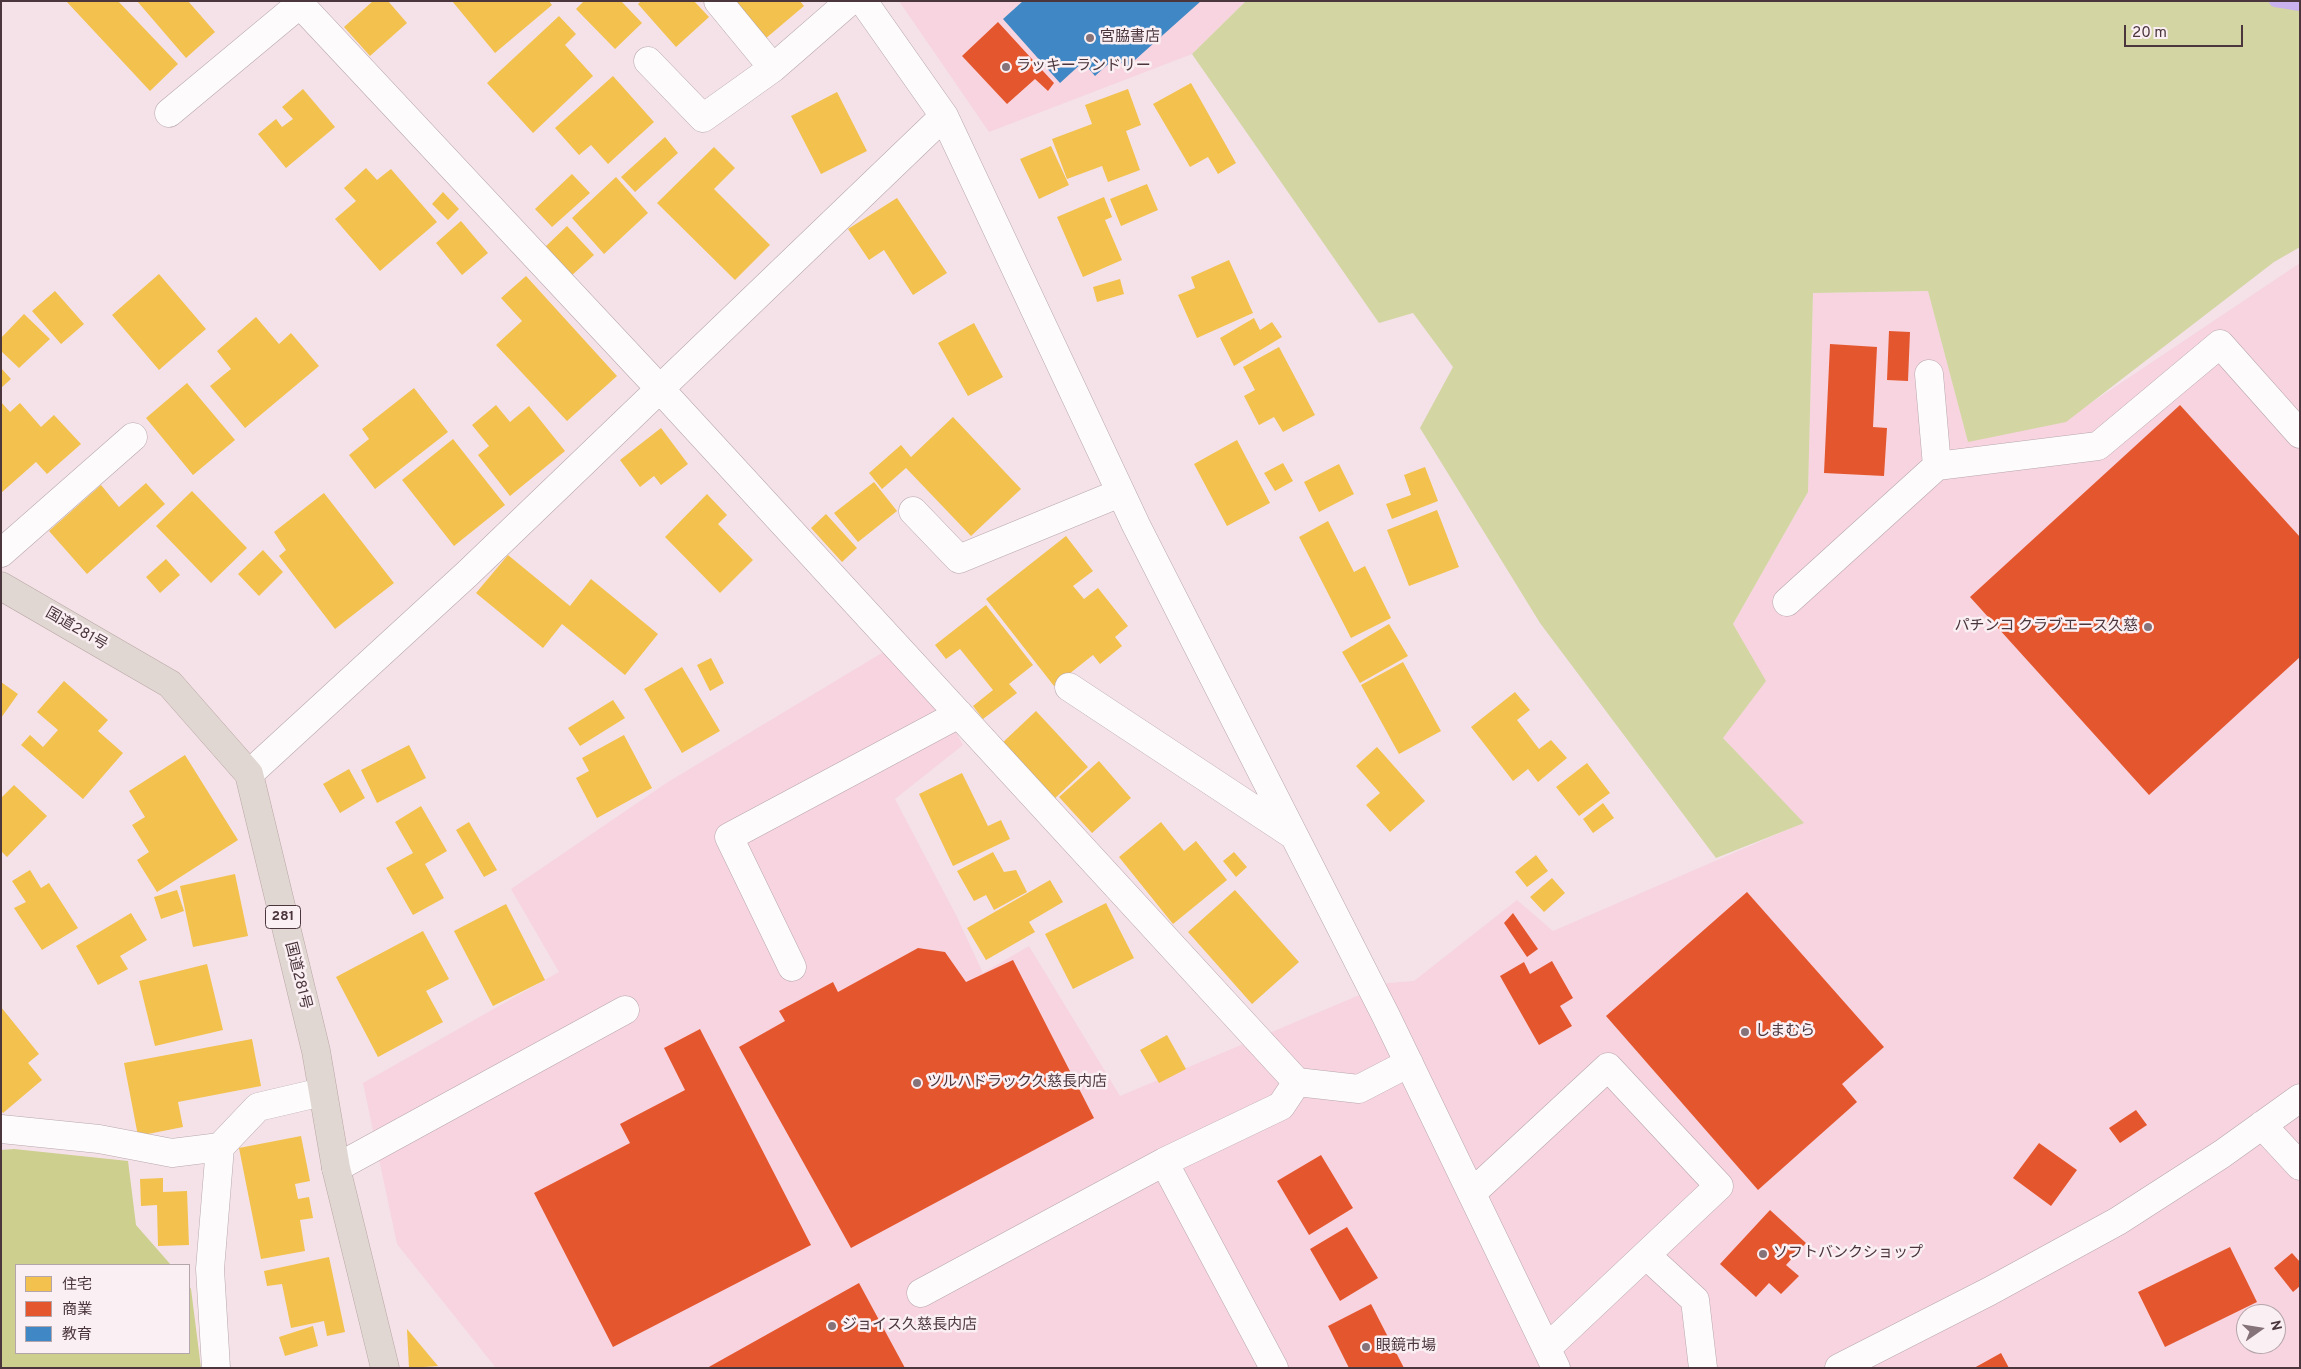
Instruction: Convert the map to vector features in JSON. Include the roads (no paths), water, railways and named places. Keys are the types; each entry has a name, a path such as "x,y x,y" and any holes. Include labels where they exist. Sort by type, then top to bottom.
{"highway":[{"name":"国道281号","path":"1,586 170,684 249,774 316,1051 336,1168 384,1368"}],"street":[{"path":"718,1 773,68"},
{"path":"648,61 704,118 773,68 850,1"},
{"path":"863,1 944,116 1120,493 1409,1063 1472,1193 1552,1358 1646,1255 1719,1186 1608,1067 1472,1193"},
{"path":"169,113 299,3 660,389 1297,1082 1359,1089 1409,1063"},
{"path":"249,774 467,574 944,116"},
{"path":"1787,602 1937,466 2098,446 2220,344 2300,434"},
{"path":"1929,374 1937,466"},
{"path":"1,553 133,437"},
{"path":"913,511 959,559 1120,493"},
{"path":"1069,687 1294,836"},
{"path":"792,967 729,837 959,714"},
{"path":"336,1168 625,1010"},
{"path":"921,1294 1164,1162 1281,1106 1297,1082"},
{"path":"216,1368 210,1270 220,1147 258,1107 322,1092"},
{"path":"1843,1367 1990,1291 2118,1221 2222,1154 2300,1098"},
{"path":"2262,1125 2300,1166"},
{"path":"1,1129 99,1139 172,1153 220,1147"},
{"path":"1164,1162 1274,1368"},
{"path":"1646,1255 1695,1300 1703,1368"}],"waterway":[{"path":"2275,1 2300,5"}],"place":[{"name":"宮脇書店","path":"1090,38"},
{"name":"ラッキーランドリー","path":"1006,67"},
{"name":"パチンコ クラブエース久慈","path":"2148,627"},
{"name":"しまむら","path":"1745,1032"},
{"name":"ツルハドラック久慈長内店","path":"917,1083"},
{"name":"ソフトバンクショップ","path":"1763,1254"},
{"name":"ジョイス久慈長内店","path":"832,1326"},
{"name":"眼鏡市場","path":"1366,1347"}]}
